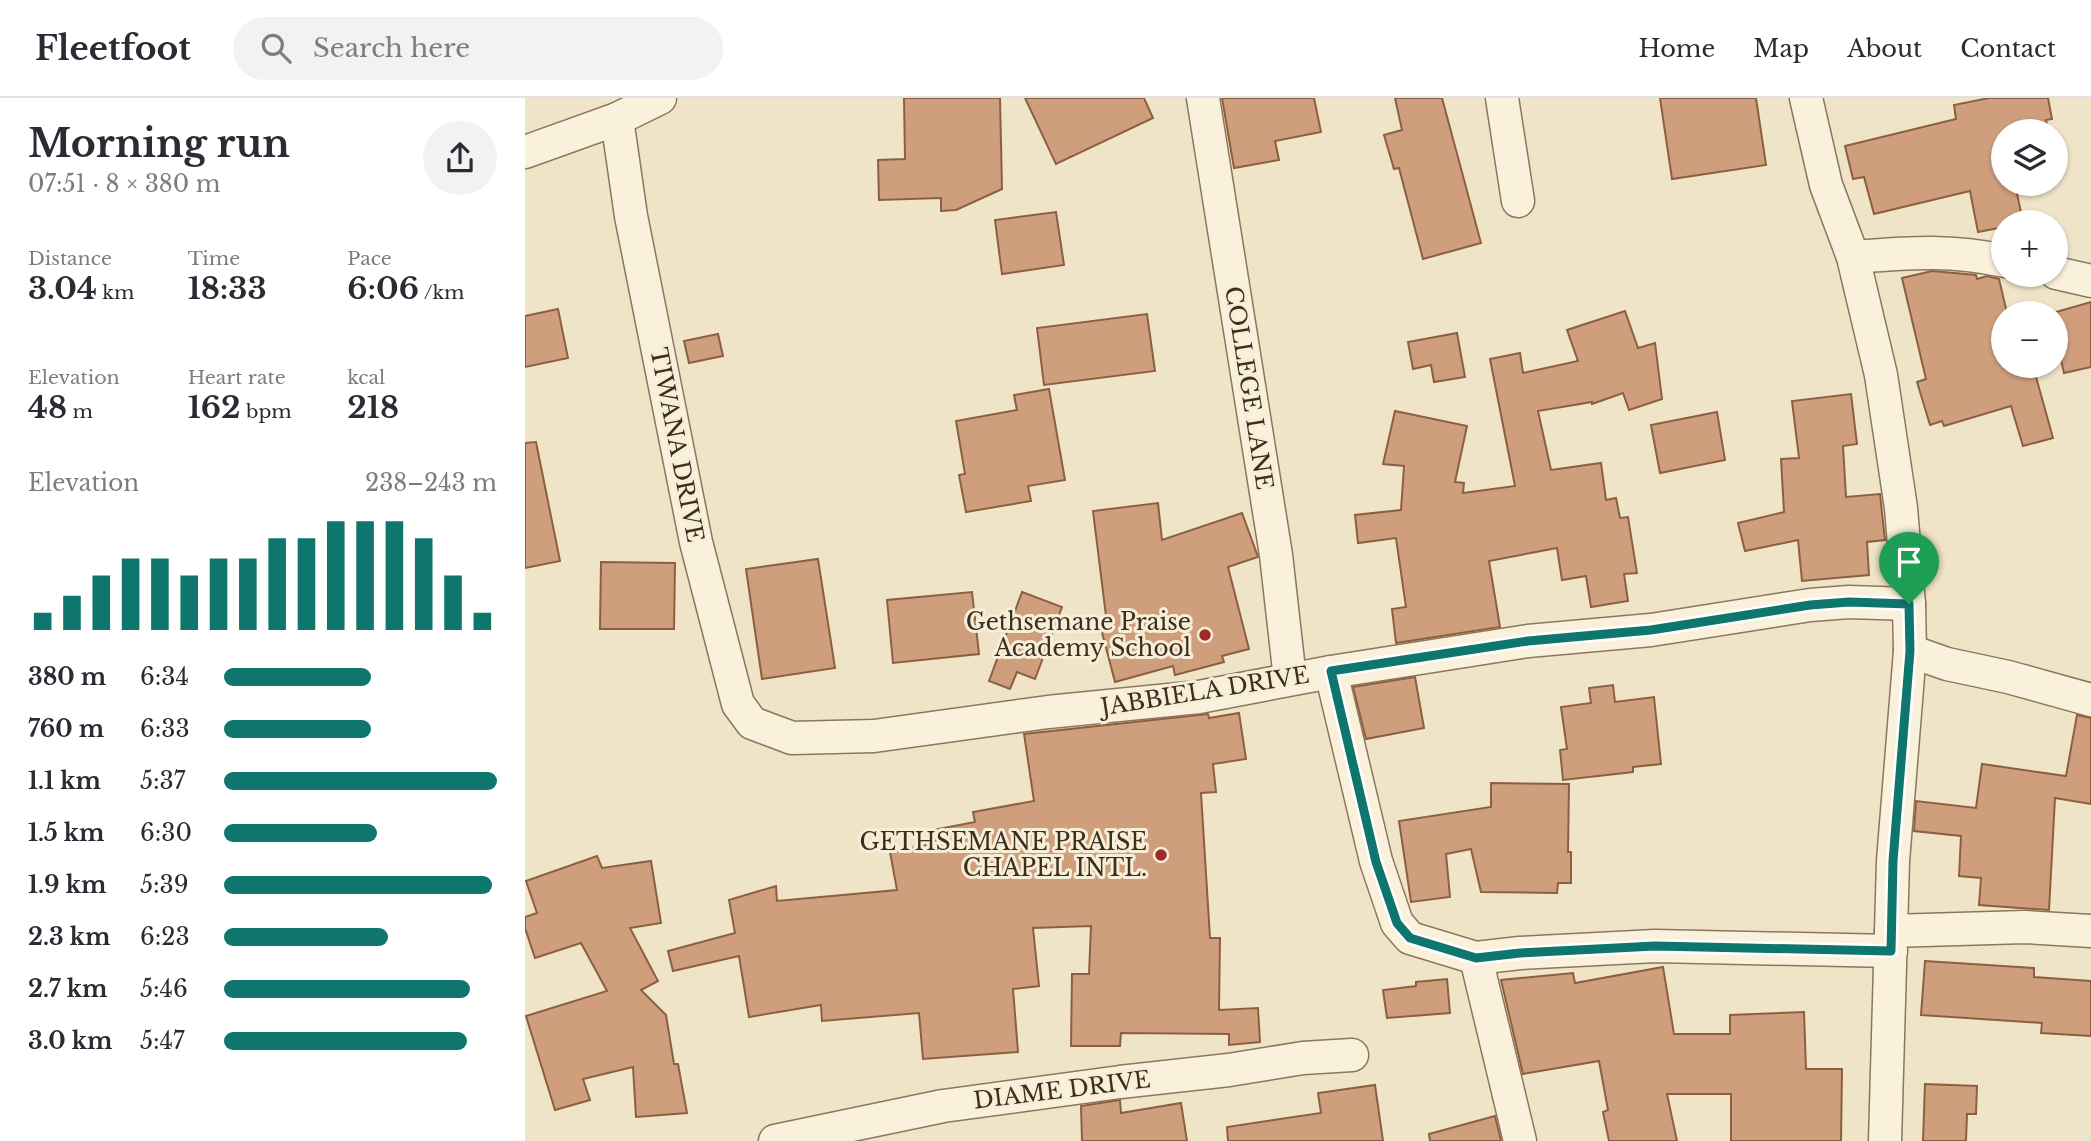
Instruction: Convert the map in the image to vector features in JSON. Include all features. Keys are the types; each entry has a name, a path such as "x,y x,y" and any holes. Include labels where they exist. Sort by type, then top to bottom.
{"street":[{"path":"525,152 617,119 660,98"},
{"name":"COLLEGE LANE","path":"1203,98 1276,555 1290,679"},
{"path":"1502,98 1518,201"},
{"path":"1806,98 1826,186 1853,257 1881,375 1901,508 1909,604 1910,651 1893,861 1885,1141"},
{"name":"TIWANA DRIVE","path":"617,119 631,216 696,542 738,704 752,723 792,738"},
{"path":"1853,257 1928,251 1991,258"},
{"path":"2068,276 2091,281"},
{"name":"JABBIELA DRIVE","path":"792,738 874,736 1048,712 1199,697 1331,671 1528,641 1651,630 1810,605 1849,602 1909,604"},
{"path":"1910,651 1947,664 2008,677 2091,700"},
{"path":"1331,671 1376,862 1397,923 1410,938 1476,958 1655,946 1891,941 2025,927 2091,931"},
{"path":"1476,958 1520,1141"},
{"name":"DIAME DRIVE","path":"775,1141 943,1106 1229,1070 1303,1058 1352,1055"}],"building":[{"path":"904,98 1000,98 1002,189 956,210 941,211 941,198 879,200 878,160 905,159"},
{"path":"1025,98 1144,98 1153,118 1056,164"},
{"path":"1222,98 1314,98 1321,132 1275,141 1279,160 1234,168"},
{"path":"1395,98 1442,98 1481,243 1423,259 1399,168 1394,169 1384,135 1402,130"},
{"path":"1660,98 1756,98 1766,165 1672,179"},
{"path":"1989,98 2048,98 2052,119 1991,119 1991,196 2018,196 2020,210 1991,210 1991,230 1978,232 1970,191 1874,214 1864,177 1853,179 1845,146 1956,119 1954,105"},
{"path":"1056,212 1064,265 1002,274 995,220"},
{"path":"1932,271 1976,275 1977,279 1987,276 1991,277 1991,287 2001,287 2004,301 1991,301 1991,378 2036,378 2053,438 2023,446 2011,406 1944,426 1942,421 1930,425 1917,382 1926,379 1902,278"},
{"path":"2091,302 2091,367 2068,372 2068,309"},
{"path":"558,309 568,358 525,367 525,316"},
{"path":"1625,311 1638,348 1655,343 1662,399 1629,410 1623,393 1592,404 1538,411 1551,470 1601,463 1606,500 1616,498 1620,518 1628,517 1637,573 1624,574 1628,601 1591,607 1586,576 1562,580 1557,548 1489,561 1500,627 1396,643 1392,609 1406,607 1396,538 1358,543 1355,515 1401,510 1404,466 1383,464 1395,411 1467,426 1455,482 1464,483 1463,493 1515,486 1490,359 1520,353 1523,373 1578,361 1567,330"},
{"path":"1147,314 1155,371 1044,385 1037,328"},
{"path":"1457,333 1465,377 1434,382 1431,365 1413,369 1408,342"},
{"path":"718,334 723,356 689,363 684,341"},
{"path":"1049,389 1065,480 1028,486 1031,501 966,512 959,475 965,474 956,421 1017,410 1014,395"},
{"path":"1851,394 1857,444 1843,446 1846,497 1880,494 1885,540 1867,542 1869,575 1802,581 1798,540 1745,551 1738,523 1784,512 1781,459 1799,458 1792,401"},
{"path":"1717,412 1725,460 1660,473 1651,425"},
{"path":"536,442 560,561 525,568 525,443"},
{"path":"1158,503 1162,540 1242,513 1258,557 1228,567 1249,649 1222,656 1224,662 1175,675 1173,666 1115,682 1099,621 1107,624 1093,511"},
{"path":"818,559 835,668 762,679 746,569"},
{"path":"601,562 675,563 674,629 600,629"},
{"path":"972,592 979,654 893,663 887,600"},
{"path":"1022,592 1062,607 1035,679 1017,672 1010,689 989,681"},
{"path":"1415,677 1424,728 1366,739 1353,687"},
{"path":"1613,685 1615,702 1654,697 1661,764 1633,767 1633,772 1563,780 1560,750 1567,749 1561,707 1591,703 1589,688"},
{"path":"1239,713 1246,759 1213,764 1216,792 1201,793 1210,938 1220,938 1219,1010 1258,1008 1260,1042 1229,1045 1229,1034 1121,1033 1120,1046 1071,1046 1072,974 1089,974 1091,926 1033,928 1039,986 1013,989 1018,1052 923,1059 919,1013 822,1021 821,1005 749,1017 739,956 673,971 668,951 735,933 729,900 776,886 777,901 897,890 890,852 936,843 933,830 975,822 973,812 1034,801 1024,734"},
{"path":"2077,715 2091,718 2091,804 2055,798 2049,910 1979,905 1981,878 1959,876 1961,836 1914,831 1916,801 1976,808 1982,764 2066,776"},
{"path":"1491,783 1569,784 1568,852 1571,852 1571,883 1558,883 1557,893 1481,892 1471,849 1446,854 1450,897 1411,902 1399,821 1491,807"},
{"path":"597,856 602,868 651,861 661,923 630,928 658,981 641,990 666,1015 674,1064 678,1064 687,1113 636,1117 633,1067 583,1079 590,1100 555,1110 526,1016 607,991 581,943 535,958 525,928 525,917 537,913 526,881"},
{"path":"1925,961 2034,968 2034,977 2091,981 2091,1036 2041,1033 2042,1023 1921,1015"},
{"path":"1663,967 1674,1034 1730,1034 1730,1015 1804,1012 1806,1069 1842,1069 1841,1141 1731,1141 1731,1094 1667,1094 1677,1141 1609,1141 1603,1112 1608,1110 1599,1061 1523,1074 1501,980 1573,973 1575,983"},
{"path":"1447,979 1450,1013 1387,1018 1383,990 1416,986 1416,982"},
{"path":"1925,1084 1977,1086 1976,1114 1967,1114 1966,1141 1923,1141"},
{"path":"1375,1085 1383,1141 1228,1141 1227,1127 1321,1113 1318,1093"},
{"path":"1120,1100 1121,1113 1181,1103 1187,1141 1082,1141 1081,1106"},
{"path":"1495,1116 1501,1141 1430,1141 1429,1134"}],"place":[{"name":"Gethsemane Praise Academy School","path":"1205,635"},
{"name":"GETHSEMANE PRAISE CHAPEL INTL.","path":"1161,855"}],"route":[{"path":"1849,602 1909,604 1910,651 1893,861 1891,951 1655,946 1476,958 1410,938 1397,923 1376,862 1331,671 1528,641 1651,630 1810,605 1849,602"}]}
